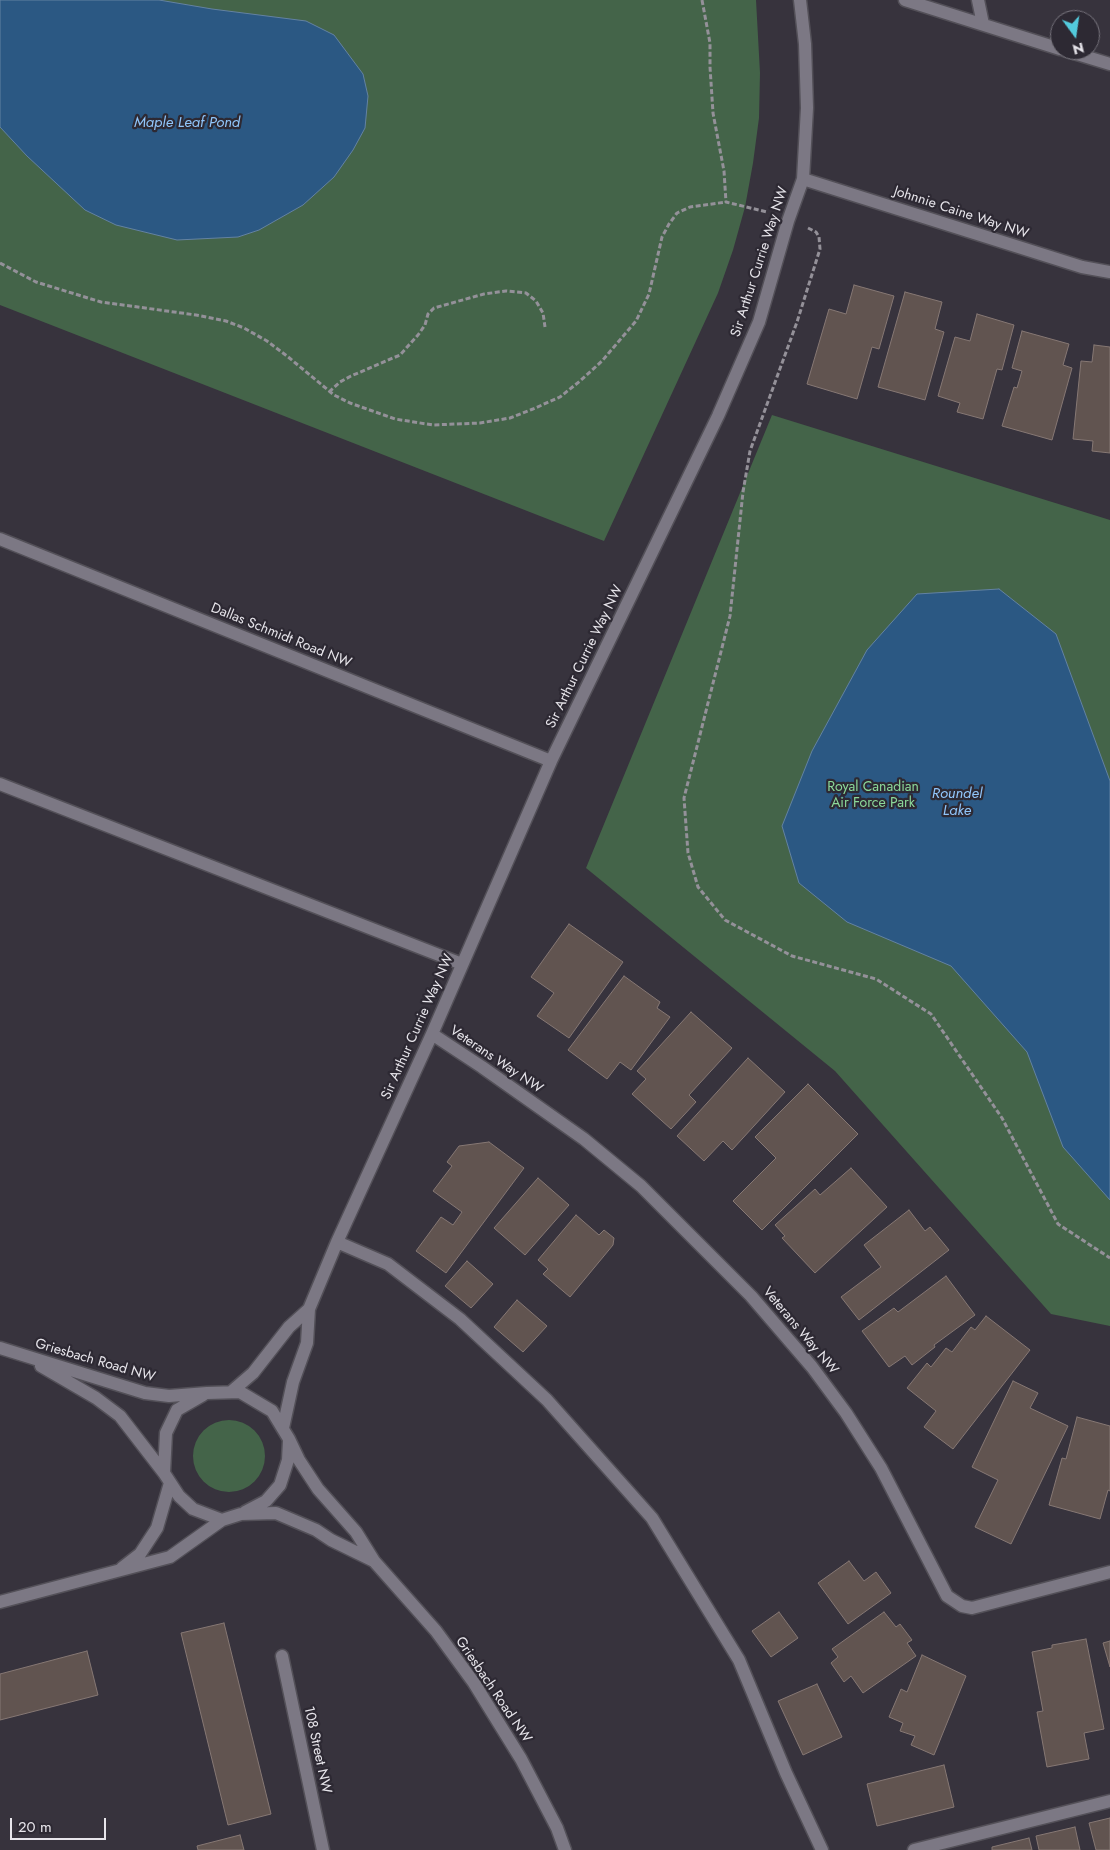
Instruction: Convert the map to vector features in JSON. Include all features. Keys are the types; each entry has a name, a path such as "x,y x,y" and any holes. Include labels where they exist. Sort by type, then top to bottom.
{"street":[{"name":"Sir Arthur Currie Way NW","path":"241,1514 266,1502 280,1485 288,1460 286,1433 293,1382 307,1343 309,1309 551,761 718,416 759,322 788,221 803,179 807,108 805,44 800,0"},
{"path":"905,0 1050,46"},
{"path":"978,0 983,24"},
{"path":"1097,60 1110,64"},
{"name":"Johnnie Caine Way NW","path":"803,179 1082,267 1110,272"},
{"name":"Dallas Schmidt Road NW","path":"0,539 551,761"},
{"path":"0,784 462,964"},
{"name":"Veterans Way NW","path":"432,1034 482,1066 584,1139 641,1186 751,1296 812,1367 846,1413 881,1468 947,1596 962,1606 972,1608 1110,1572"},
{"path":"337,1242 388,1264 460,1319 547,1400 652,1518 740,1660 786,1773 822,1850"},
{"name":"Sir Arthur Currie Way NW","path":"231,1392 253,1373 289,1327 309,1309"},
{"name":"Griesbach Road NW","path":"0,1348 145,1394 169,1396 240,1392 272,1411 309,1476 356,1532 374,1561 436,1631 474,1683 521,1759 557,1828 565,1850"},
{"name":"Griesbach Road NW","path":"22,1355 96,1398 120,1416 179,1496 193,1509 222,1520 241,1514 276,1513 316,1530 331,1540 374,1561"},
{"path":"118,1571 140,1554 157,1528 167,1478 166,1433 177,1410 207,1393"},
{"path":"0,1602 170,1557 222,1520"},
{"name":"108 Street NW","path":"282,1656 323,1850"},
{"path":"914,1850 1110,1801"}],"path":[{"path":"702,0 710,43 713,113 724,171 726,202"},
{"path":"0,263 36,282 101,302 196,315 226,321 244,328 267,341 330,392 350,403 395,419 433,425 480,423 510,418 560,397 602,361 636,320 649,294 662,237 668,224 677,213 690,207 726,202 768,212"},
{"path":"816,232 819,237 820,250 797,322 750,451 743,492 730,616 684,798 688,853 698,887 726,920 792,956 876,979 930,1014 1002,1118 1058,1224 1110,1258"},
{"path":"330,392 340,382 351,376 400,355 418,335 425,325 428,314 434,308 484,294 506,291 526,293 536,301 543,312 545,327"}],"green space":[{"path":"0,0 756,0 760,73 759,118 745,207 733,250 718,293 604,541 0,305"},
{"name":"Royal Canadian Air Force Park","path":"772,415 1110,520 1110,1326 1051,1314 835,1071 586,868"},
{"path":"229,1420 249,1426 259,1436 265,1456 259,1476 249,1486 229,1492 209,1486 199,1476 193,1456 199,1436 209,1426"}],"water":[{"name":"Maple Leaf Pond","path":"0,0 159,0 306,21 334,35 363,74 368,96 365,128 353,150 334,177 303,205 259,230 238,237 177,240 116,225 85,210 27,156 0,127"},
{"name":"Roundel Lake","path":"999,589 1056,634 1110,781 1110,1200 1063,1147 1027,1052 951,966 847,922 799,883 782,826 812,751 867,650 917,594"}],"building":[{"path":"854,285 894,296 879,349 872,347 857,399 807,384 829,309 846,314"},
{"path":"905,292 942,302 935,329 944,332 925,400 878,387"},
{"path":"977,314 1014,325 1002,370 997,369 983,419 957,412 960,403 938,396 955,337 970,341"},
{"path":"1022,331 1069,344 1063,365 1072,368 1052,440 1002,426 1014,387 1017,388 1022,371 1012,368"},
{"path":"1094,345 1110,347 1110,453 1092,451 1093,441 1073,439 1081,361 1092,362"},
{"path":"569,924 623,962 569,1038 537,1016 554,993 531,977"},
{"path":"624,976 660,1002 657,1008 670,1017 631,1070 620,1062 607,1079 568,1050"},
{"path":"691,1012 732,1048 689,1095 696,1102 671,1129 632,1094 646,1079 637,1071"},
{"path":"748,1058 785,1092 732,1150 723,1141 704,1161 677,1136"},
{"path":"808,1084 858,1134 762,1230 733,1201 776,1158 755,1137"},
{"path":"489,1142 524,1168 446,1273 416,1251 441,1217 453,1225 462,1212 433,1191 452,1166 447,1162 459,1146"},
{"path":"851,1168 887,1207 815,1273 782,1238 785,1236 775,1225 815,1189 820,1195"},
{"path":"538,1178 569,1205 525,1255 494,1228"},
{"path":"909,1210 925,1231 930,1227 949,1250 859,1320 841,1297 881,1267 864,1245"},
{"path":"576,1215 599,1235 604,1230 614,1238 613,1245 570,1297 543,1274 548,1269 538,1260"},
{"path":"467,1261 493,1284 471,1308 445,1286"},
{"path":"946,1276 975,1315 934,1345 935,1347 912,1365 905,1356 889,1367 862,1331 894,1308 898,1312"},
{"path":"517,1300 547,1326 523,1352 494,1327"},
{"path":"986,1316 1030,1350 953,1449 924,1427 936,1411 907,1388 927,1363 931,1367 946,1348 952,1352 971,1327 975,1330"},
{"path":"1013,1381 1038,1393 1030,1408 1068,1426 1011,1544 975,1527 998,1480 972,1467"},
{"path":"1077,1417 1110,1426 1110,1491 1108,1490 1100,1519 1049,1505 1062,1458 1066,1459"},
{"path":"849,1561 864,1581 876,1572 891,1593 848,1624 818,1583"},
{"path":"779,1612 798,1638 771,1657 752,1631"},
{"path":"884,1612 896,1627 900,1624 912,1640 907,1643 916,1656 863,1693 851,1676 844,1682 831,1663 838,1657 832,1649"},
{"path":"224,1623 271,1814 228,1825 181,1633"},
{"path":"1086,1639 1104,1729 1084,1733 1089,1759 1047,1767 1037,1712 1043,1711 1032,1652 1052,1648 1052,1645"},
{"path":"1110,1641 1110,1667 1103,1643"},
{"path":"87,1651 98,1695 0,1720 0,1674"},
{"path":"922,1655 966,1676 934,1755 911,1745 915,1736 900,1731 903,1723 889,1717 901,1689 907,1692"},
{"path":"817,1684 842,1737 803,1755 778,1701"},
{"path":"944,1765 954,1807 877,1826 867,1784"},
{"path":"1110,1818 1110,1850 1096,1850 1089,1823"},
{"path":"1075,1827 1080,1850 1039,1850 1036,1836"},
{"path":"240,1835 244,1850 198,1850 197,1846"},
{"path":"1029,1838 1032,1850 992,1850 992,1847"}]}
